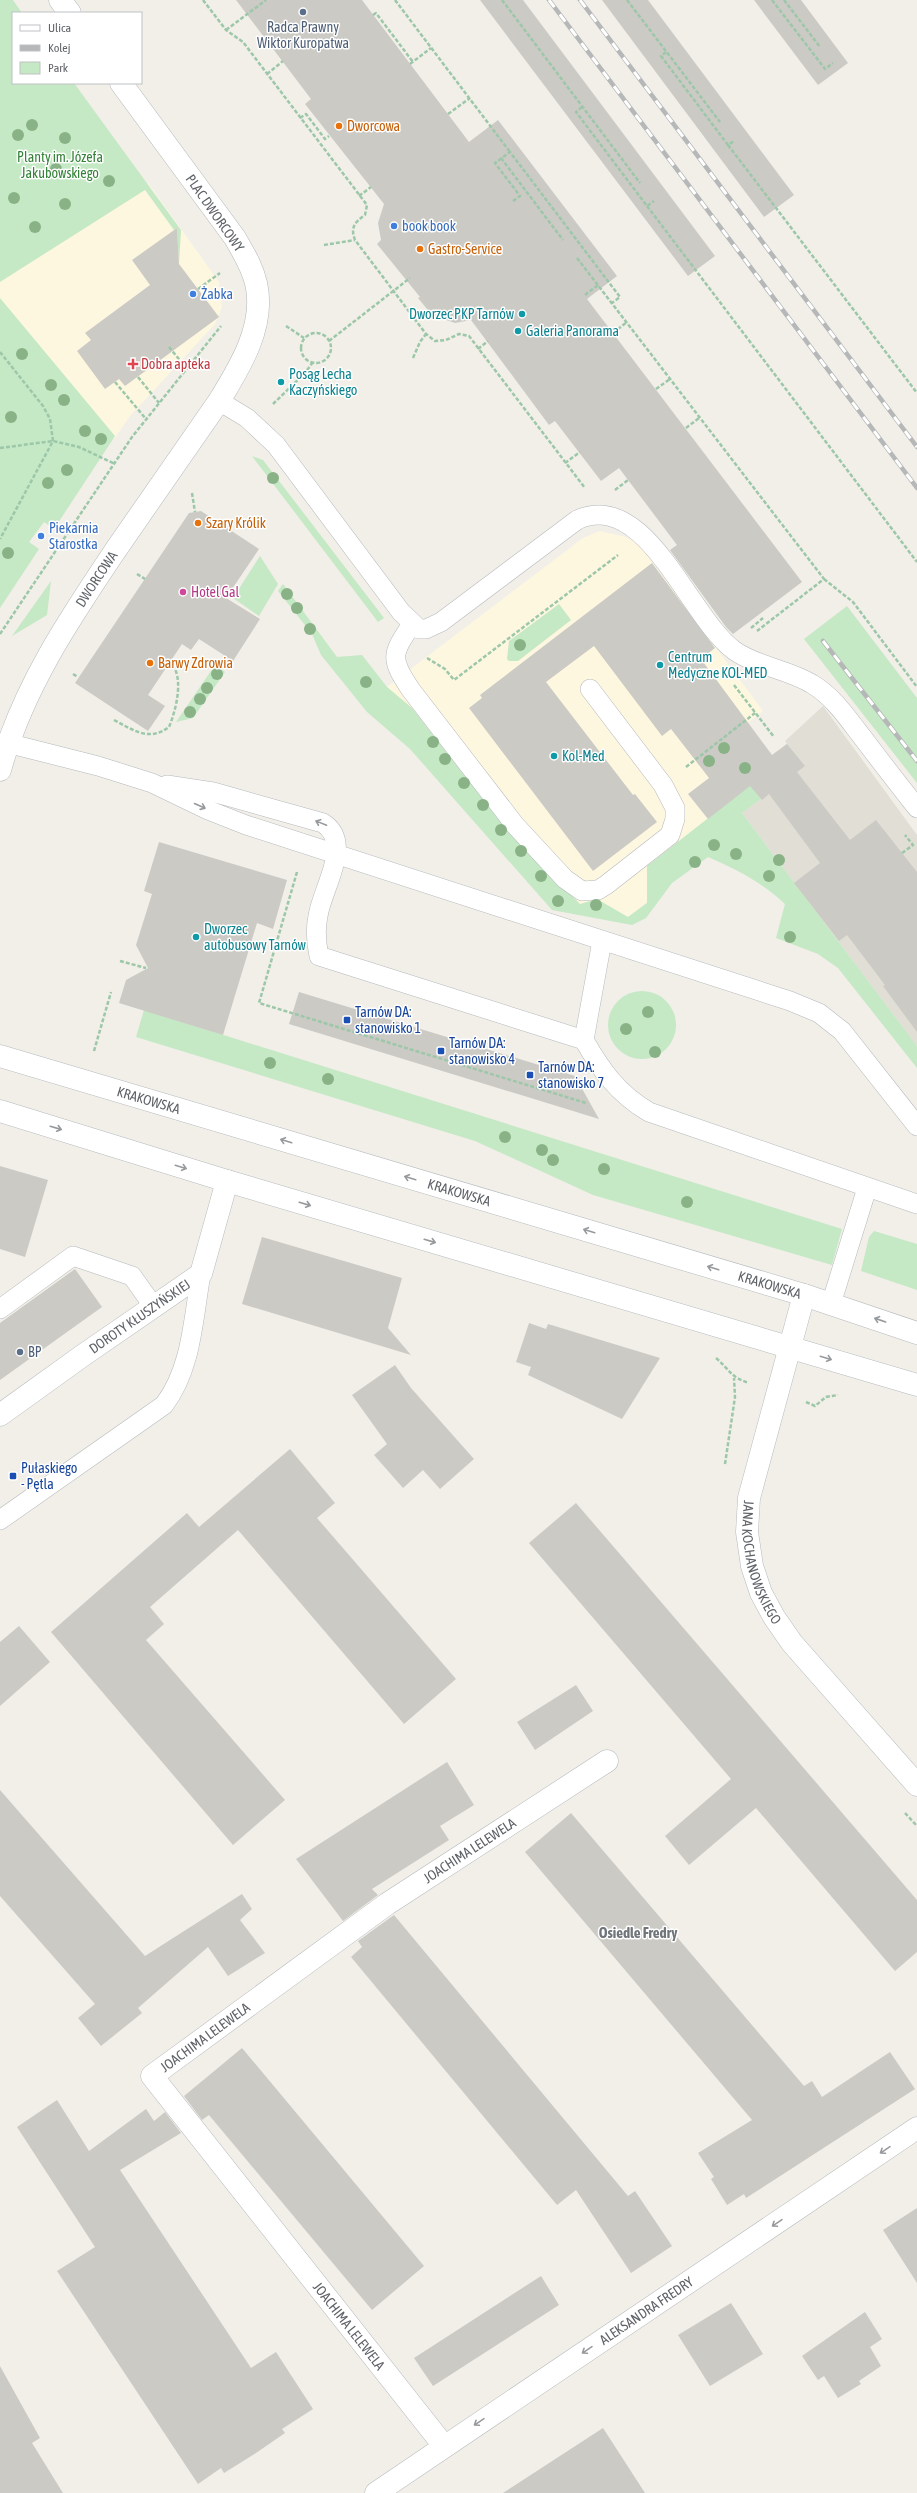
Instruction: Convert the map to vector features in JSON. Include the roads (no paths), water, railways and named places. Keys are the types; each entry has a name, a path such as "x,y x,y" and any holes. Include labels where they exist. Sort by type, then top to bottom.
{"street":[{"path":"60,0 69,12"},
{"name":"PLAC DWORCOWY","path":"122,84 235,238 250,265 256,282 257,316 250,341 244,357 218,401"},
{"name":"DWORCOWA","path":"0,770 7,744 47,655 82,600 218,401"},
{"name":"KRAKOWSKA","path":"0,1056 804,1295 917,1333"},
{"path":"0,1111 227,1181 917,1385"},
{"name":"DOROTY KŁUSZYŃSKIEJ","path":"0,1415 201,1274 227,1181"},
{"name":"JANA KOCHANOWSKIEGO","path":"804,1295 788,1347 779,1392 749,1498 746,1532 752,1566 761,1593 792,1643 917,1784"},
{"name":"JOACHIMA LELEWELA","path":"444,2446 152,2076 387,1904 607,1761"},
{"name":"ALEKSANDRA FREDRY","path":"376,2493 917,2128"}],"lane":[{"path":"218,401 257,427 276,445 412,624 419,629 426,629 441,622 577,520 587,516 601,514 616,517 641,533 716,631 734,650 812,684 832,699 917,808"},
{"path":"412,624 396,649 395,658 402,676 515,825 574,887 582,891 598,890 670,835 675,819 675,808 663,785 590,689"},
{"path":"7,744 98,766 152,783 208,810 336,854 790,1001 831,1021 852,1042 917,1126"},
{"path":"152,783 213,792 323,823 334,833 337,843 336,854 318,914 315,936 319,956 584,1040"},
{"path":"602,941 584,1040 606,1077 632,1103 649,1112 917,1204"},
{"path":"831,1304 867,1188"},
{"path":"0,1309 73,1256 132,1276 154,1306"},
{"path":"0,1520 164,1405 177,1389 184,1372 201,1274"}],"railway":[{"path":"549,0 917,488"},
{"path":"580,0 917,447"},
{"path":"823,641 917,761"}],"place":[{"name":"Radca Prawny Wiktor Kuropatwa","path":"303,12"},
{"name":"Dworcowa","path":"339,126"},
{"name":"book book","path":"394,226"},
{"name":"Gastro-Service","path":"420,249"},
{"name":"Żabka","path":"193,294"},
{"name":"Dworzec PKP Tarnów","path":"522,314"},
{"name":"Galeria Panorama","path":"518,331"},
{"name":"Dobra apteka","path":"133,364"},
{"name":"Posąg Lecha Kaczyńskiego","path":"281,382"},
{"name":"Szary Królik","path":"198,523"},
{"name":"Piekarnia Starostka","path":"41,536"},
{"name":"Hotel Gal","path":"183,592"},
{"name":"Barwy Zdrowia","path":"150,663"},
{"name":"Centrum Medyczne KOL-MED","path":"660,665"},
{"name":"Kol-Med","path":"554,756"},
{"name":"Dworzec autobusowy Tarnów","path":"196,937"},
{"name":"Tarnów DA: stanowisko 1","path":"347,1020"},
{"name":"Tarnów DA: stanowisko 4","path":"441,1051"},
{"name":"Tarnów DA: stanowisko 7","path":"530,1075"},
{"name":"BP","path":"20,1352"},
{"name":"Pułaskiego - Pętla","path":"13,1476"}],"district":[{"name":"Osiedle Fredry","path":"638,1932"}],"park label":[{"name":"Planty im. Józefa Jakubowskiego","path":"60,166"}]}
